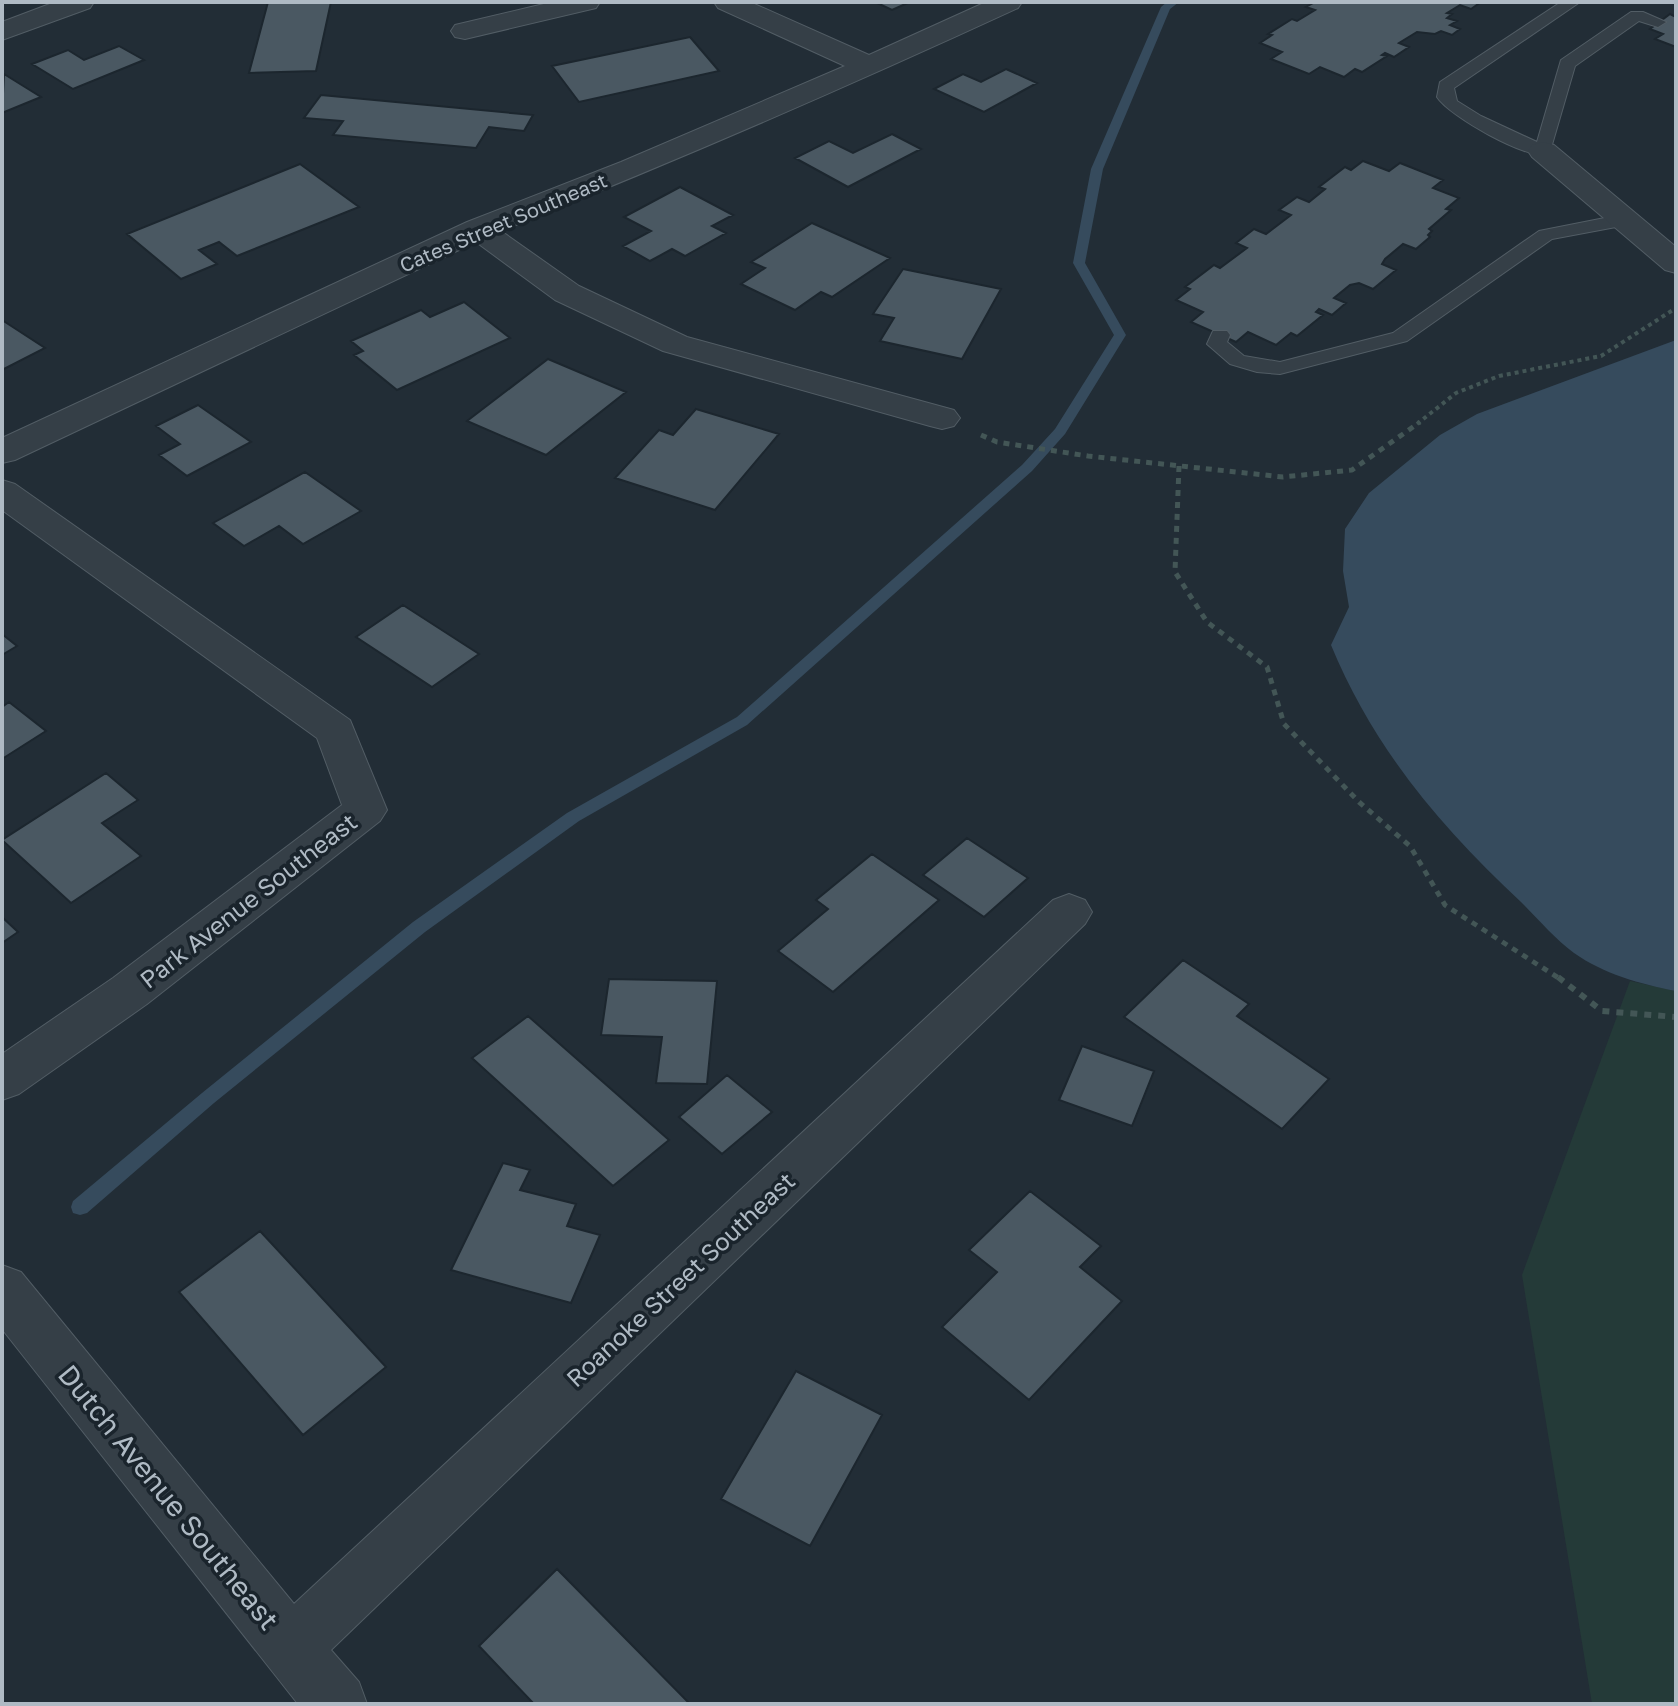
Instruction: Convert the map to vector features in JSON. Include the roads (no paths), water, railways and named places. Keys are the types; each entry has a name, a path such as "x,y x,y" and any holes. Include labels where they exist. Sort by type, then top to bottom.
{"street":[{"path":"2,32 80,2"},
{"path":"465,31 586,2"},
{"path":"731,2 869,66"},
{"name":"Cates Street Southeast","path":"2,452 478,229 632,168 869,66 1008,2"},
{"path":"1543,151 1676,263"},
{"path":"478,229 567,293 675,344 942,418"},
{"name":"Park Avenue Southeast","path":"2,492 335,730 365,810 130,991 2,1080"},
{"name":"Roanoke Street Southeast","path":"291,1647 1069,912"},
{"name":"Dutch Avenue Southeast","path":"2,1289 337,1704"}],"lane":[{"path":"1572,2 1446,86 1445,97 1451,105 1479,123 1543,151 1567,64 1637,15 1658,22"},
{"path":"1220,335 1217,344 1237,360 1280,368 1400,337 1546,235 1625,220"}],"water":[{"path":"1676,340 1676,991 1623,977 1574,953 1491,873 1437,815 1389,752 1348,683 1331,645 1349,607 1343,571 1345,529 1369,493 1440,435 1477,414"}],"waterway":[{"path":"80,1207 208,1098 419,927 573,817 742,721 1027,468 1060,431 1120,335 1079,263 1097,169 1166,7 1174,2"}]}
